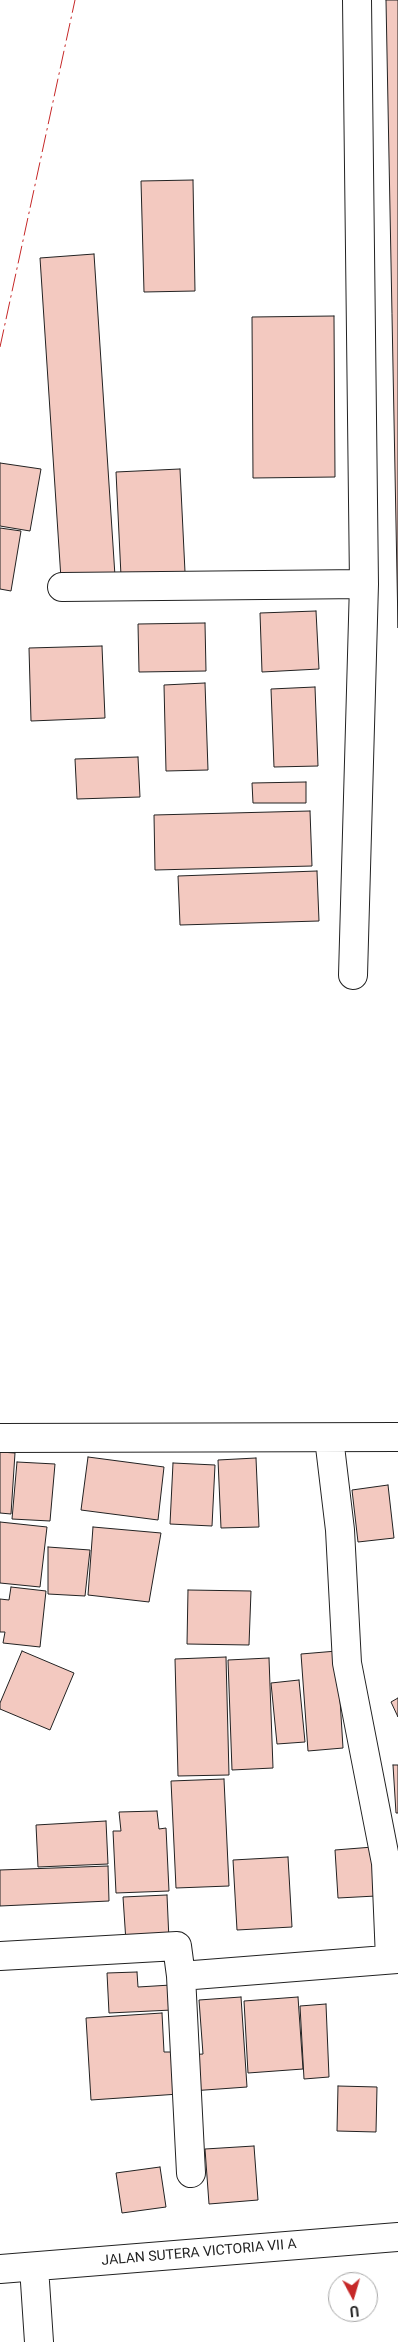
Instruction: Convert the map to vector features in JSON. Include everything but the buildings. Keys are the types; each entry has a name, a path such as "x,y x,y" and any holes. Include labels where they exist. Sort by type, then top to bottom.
{"street":[{"path":"352,975 364,584 357,0"},
{"path":"62,587 364,584"},
{"path":"0,1438 398,1437"},
{"path":"181,1976 394,1959 386,1863 347,1663 340,1530 329,1438"},
{"path":"0,1956 177,1946 181,1976 190,2173"},
{"name":"JALAN SUTERA VICTORIA VII A","path":"0,2269 398,2237"},
{"path":"34,2267 39,2342"}],"power":[{"path":"0,347 75,0"}]}
